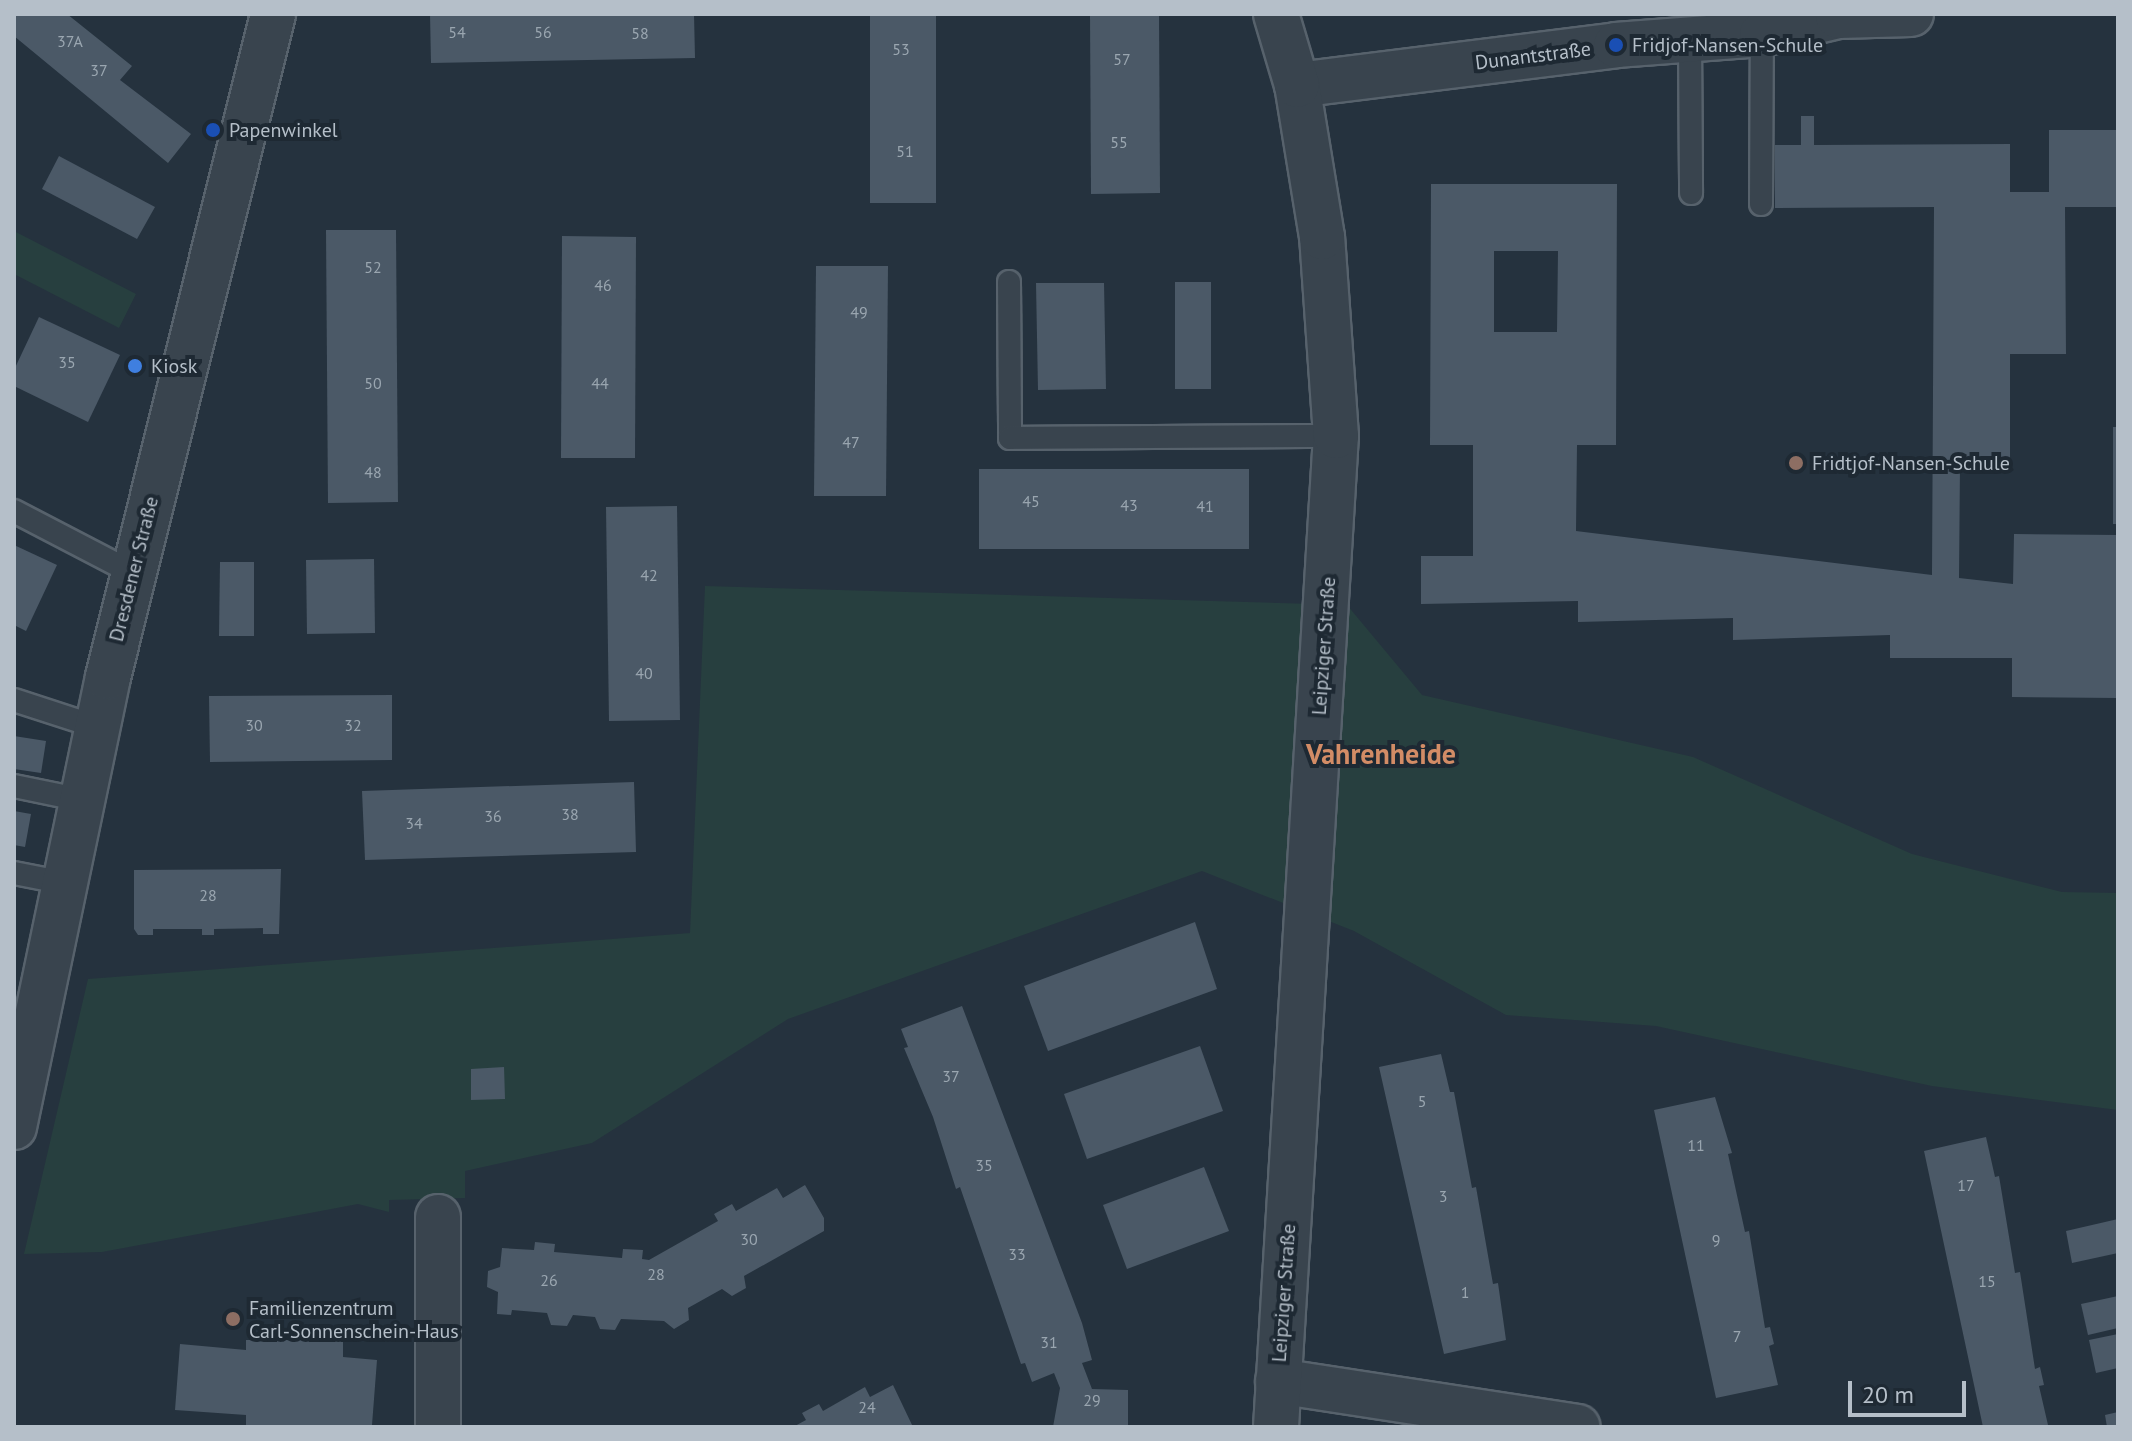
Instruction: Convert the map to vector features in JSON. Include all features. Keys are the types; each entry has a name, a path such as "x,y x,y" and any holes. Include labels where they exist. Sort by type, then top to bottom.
{"street":[{"name":"Dresdener Straße","path":"14,1127 97,727 273,14"},
{"name":"Leipziger Straße","path":"1276,14 1297,85 1322,237 1336,436 1276,1427"},
{"name":"Dunantstraße","path":"1297,85 1690,39 1762,24 1838,16 1911,14"},
{"path":"438,1217 438,1427"},
{"path":"1278,1381 1577,1427"}],"lane":[{"path":"1761,204 1762,24"},
{"path":"1690,39 1691,193"},
{"path":"1009,282 1010,438 1336,436"},
{"path":"14,511 133,573"},
{"path":"14,700 97,727"},
{"path":"14,786 82,800"},
{"path":"14,873 65,883"}],"green space":[{"path":"14,231 136,294 119,328 14,274"},
{"path":"705,586 1347,605 1422,695 1693,757 1912,854 2062,892 2118,893 2118,1110 1932,1086 1656,1026 1506,1015 1354,931 1202,871 788,1019 592,1143 465,1171 465,1198 389,1200 389,1212 358,1204 102,1252 24,1254 88,979 690,933"}],"building":[{"path":"14,14 67,14 132,66 120,80 191,134 168,163 14,36"},
{"path":"430,14 694,14 695,58 431,63"},
{"path":"870,14 936,14 936,203 870,203"},
{"path":"1090,14 1159,14 1160,193 1091,194"},
{"path":"1801,116 1814,116 1814,145 2010,144 2010,192 2049,192 2049,130 2118,130 2118,207 2065,207 2066,354 2010,354 2010,466 1960,466 1959,578 2013,584 2014,534 2118,535 2118,698 2012,697 2012,658 1890,658 1890,635 1733,640 1733,618 1578,622 1578,601 1421,604 1421,556 1473,556 1473,445 1430,445 1431,184 1617,184 1616,445 1577,445 1576,531 1932,575 1934,207 1775,208 1775,145 1801,145","holes":["1494,251 1558,251 1557,332 1494,332"]},
{"path":"59,156 155,207 137,239 42,189"},
{"path":"326,230 396,230 398,502 328,503"},
{"path":"562,236 636,237 635,458 561,458"},
{"path":"816,266 888,266 886,496 814,496"},
{"path":"1175,282 1211,282 1211,389 1175,389"},
{"path":"1036,283 1104,283 1106,389 1038,390"},
{"path":"39,317 120,355 88,422 14,386 14,370"},
{"path":"2113,427 2118,427 2118,524 2113,524"},
{"path":"979,469 1249,469 1249,549 979,549"},
{"path":"677,506 680,720 609,721 606,507"},
{"path":"14,545 57,565 26,631 14,625"},
{"path":"374,559 375,633 307,634 306,560"},
{"path":"220,562 254,562 254,636 219,636"},
{"path":"392,695 392,760 210,762 209,696"},
{"path":"14,736 46,741 41,773 14,769"},
{"path":"634,782 636,852 365,860 362,791"},
{"path":"14,811 31,814 25,847 14,845"},
{"path":"281,869 279,934 263,934 263,928 214,929 214,935 202,935 202,929 153,929 153,935 138,935 134,929 134,870"},
{"path":"1195,922 1217,989 1048,1051 1024,986"},
{"path":"962,1006 1082,1323 1092,1360 1082,1363 1092,1389 1128,1390 1128,1427 1053,1427 1060,1388 1054,1373 1032,1382 1025,1363 1021,1364 960,1187 956,1189 933,1117 904,1048 908,1047 901,1029"},
{"path":"1200,1046 1223,1111 1087,1159 1064,1094"},
{"path":"1441,1054 1450,1092 1454,1092 1472,1188 1476,1187 1493,1284 1498,1283 1506,1340 1444,1354 1379,1067"},
{"path":"504,1067 505,1099 471,1100 471,1069"},
{"path":"1715,1097 1732,1153 1728,1154 1745,1232 1749,1231 1765,1328 1770,1327 1774,1344 1769,1346 1778,1385 1716,1398 1654,1110"},
{"path":"1986,1137 1995,1177 1999,1176 2015,1273 2020,1272 2035,1369 2040,1367 2044,1385 2039,1386 2048,1425 2040,1427 1983,1427 1924,1151"},
{"path":"1204,1167 1229,1231 1127,1269 1103,1205"},
{"path":"805,1185 824,1218 824,1231 744,1276 746,1288 732,1296 722,1289 688,1308 689,1320 674,1329 664,1321 621,1319 615,1330 600,1329 595,1317 573,1315 567,1326 551,1325 547,1313 512,1310 511,1315 497,1314 498,1292 487,1287 488,1271 500,1267 502,1248 534,1250 535,1242 555,1244 554,1252 622,1258 623,1249 643,1250 642,1259 649,1260 718,1221 714,1214 732,1204 736,1211 777,1188 783,1198"},
{"path":"2118,1219 2118,1253 2072,1263 2066,1231"},
{"path":"2118,1296 2118,1328 2088,1335 2081,1304"},
{"path":"2118,1334 2118,1368 2096,1373 2089,1340"},
{"path":"246,1340 343,1340 343,1357 377,1360 372,1425 246,1427 246,1415 175,1410 180,1344 246,1350"},
{"path":"893,1385 913,1427 793,1427 806,1420 802,1413 819,1404 823,1411 865,1387 870,1397"},
{"path":"2118,1412 2118,1427 2107,1427 2105,1415"}],"place":[{"name":"Fridjof-Nansen-Schule","path":"1616,45"},
{"name":"Papenwinkel","path":"213,130"},
{"name":"Kiosk","path":"135,366"},
{"name":"Fridtjof-Nansen-Schule","path":"1796,463"},
{"name":"Familienzentrum Carl-Sonnenschein-Haus","path":"233,1319"}],"district":[{"name":"Vahrenheide","path":"1381,754"}]}
